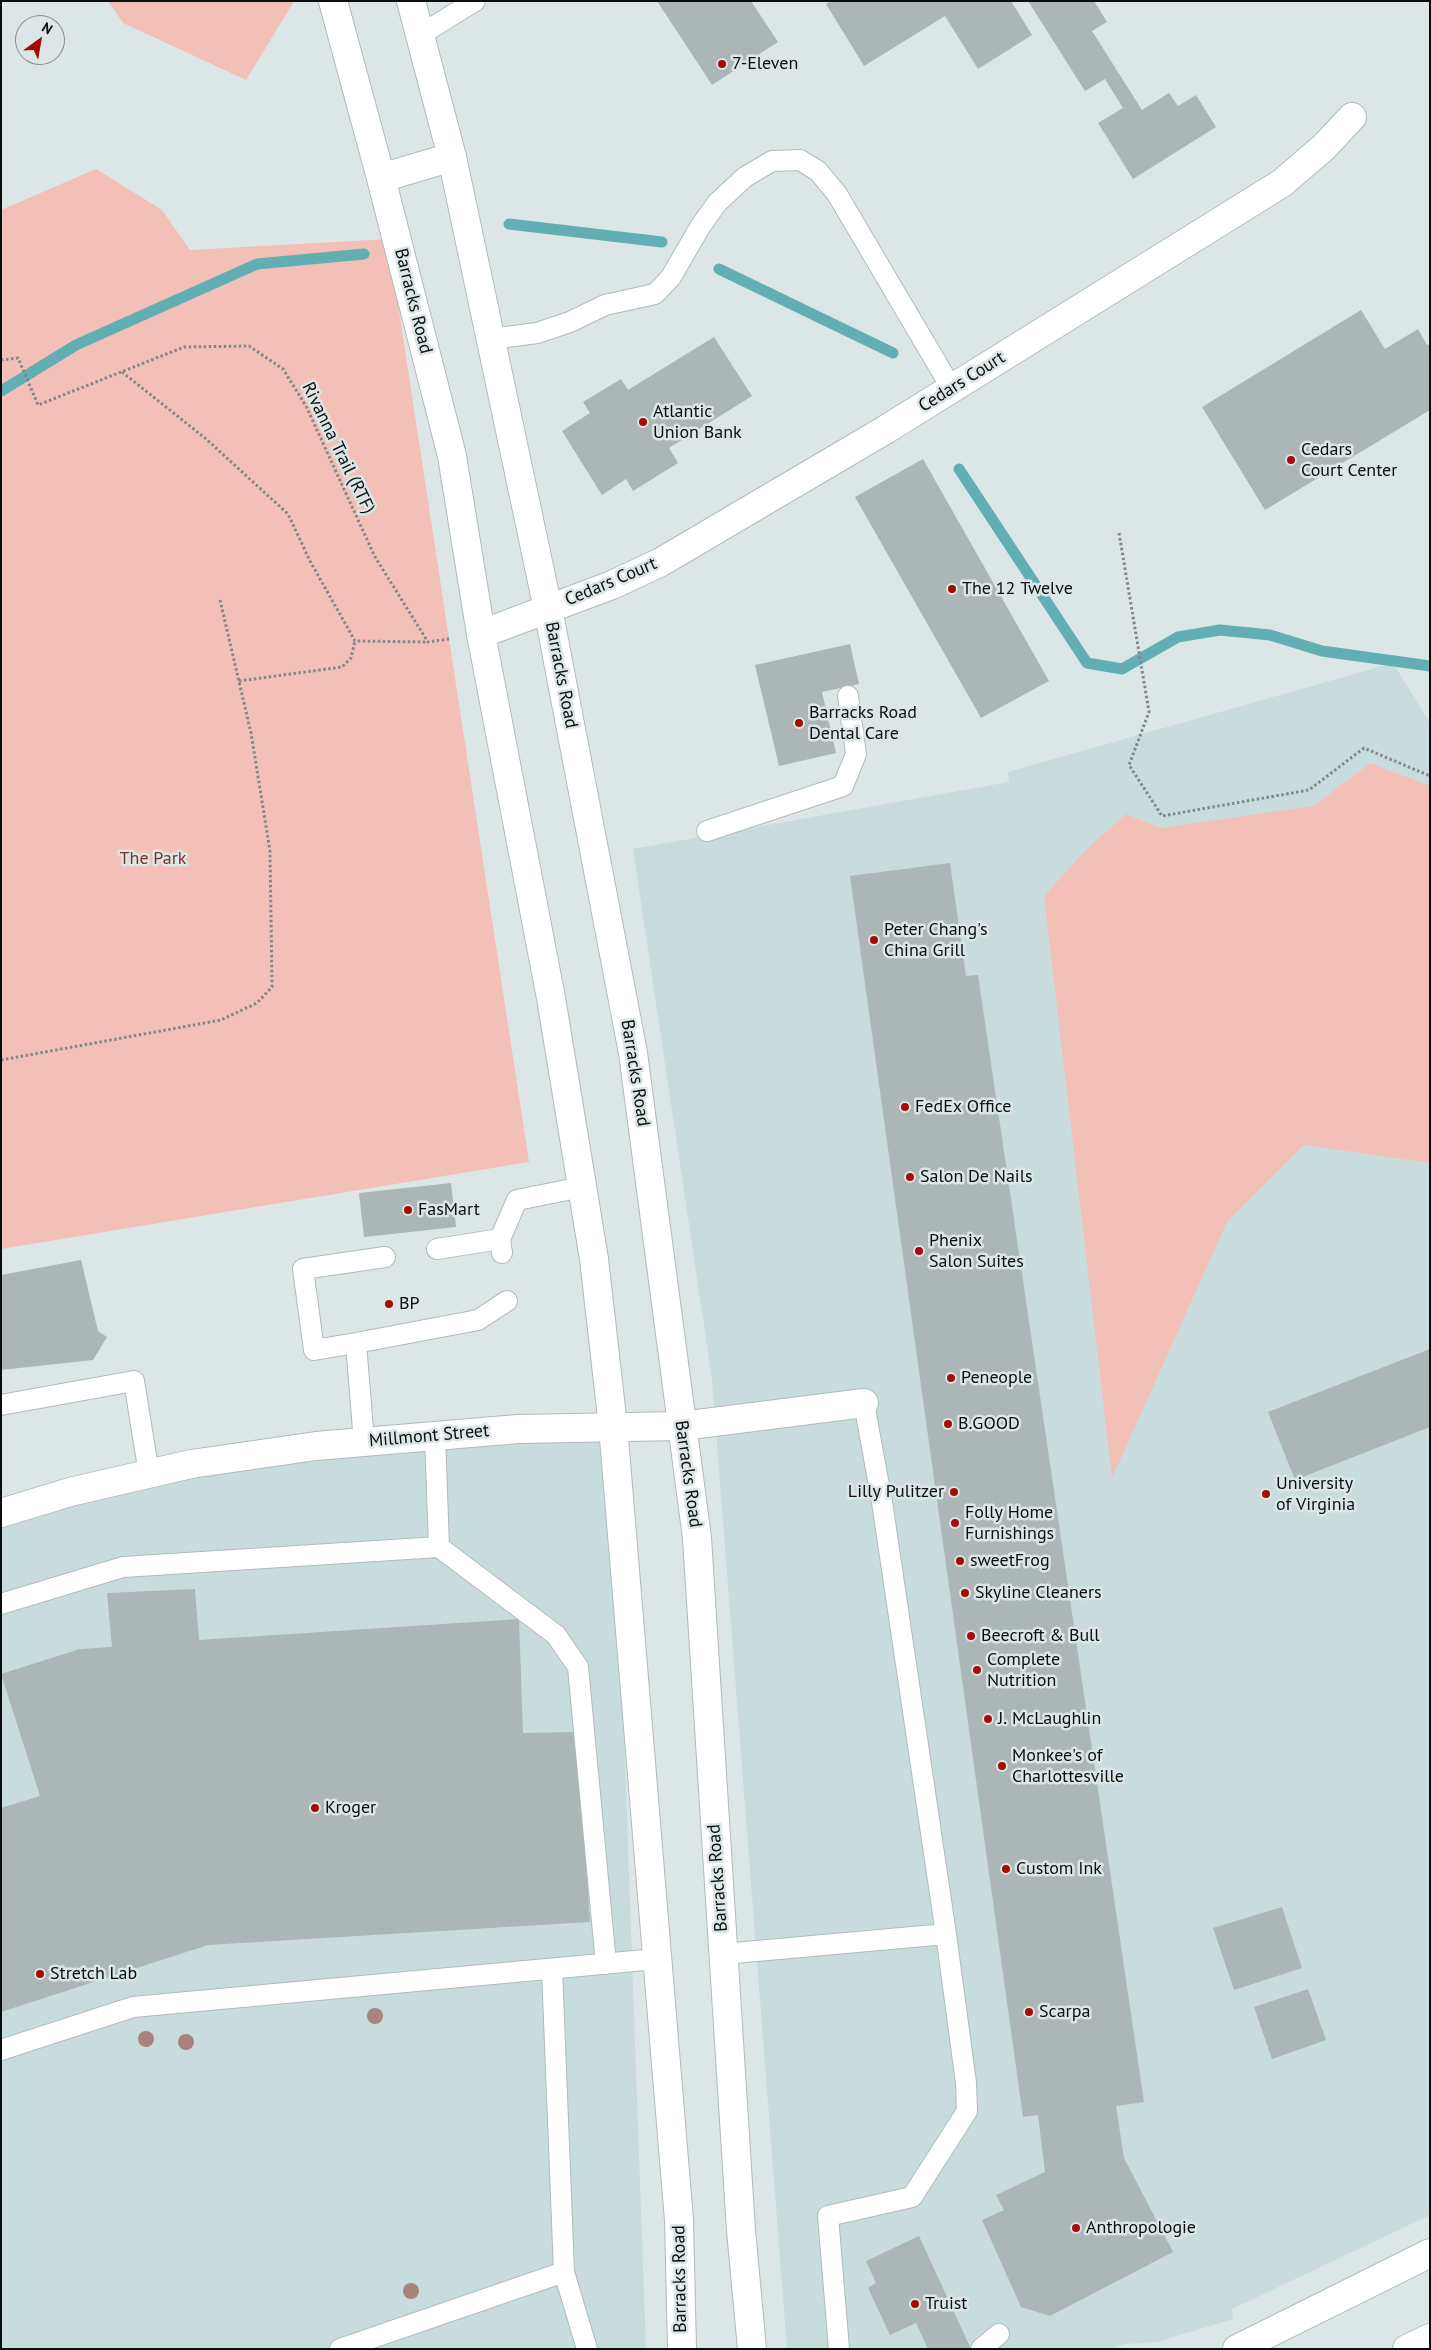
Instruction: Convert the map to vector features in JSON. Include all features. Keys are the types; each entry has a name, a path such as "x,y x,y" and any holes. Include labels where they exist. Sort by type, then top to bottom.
{"main road":[{"name":"Barracks Road","path":"333,1 381,178 452,456 481,634 549,988 594,1259 613,1426 679,2220 682,2349"},
{"name":"Barracks Road","path":"411,1 452,157 491,339 548,608 634,1053 697,1538 741,2230 752,2349"},
{"name":"Cedars Court","path":"548,608 612,585 661,562 952,389 1282,183 1324,147 1352,117"},
{"path":"381,178 452,157"},
{"name":"Barracks Road","path":"481,634 548,608"},
{"name":"Millmont Street","path":"1,1513 70,1492 191,1464 316,1446 518,1429 682,1426 864,1403"},
{"path":"1237,2349 1430,2253"},
{"path":"1407,2349 1430,2338"}],"lane":[{"path":"420,35 475,1"},
{"path":"491,339 537,333 570,322 605,305 655,294 671,277 700,227 717,203 745,177 772,161 800,160 818,171 837,194 952,389"},
{"path":"707,831 843,786 856,754 848,696"},
{"path":"438,1249 468,1251 501,1246 517,1200 582,1187"},
{"path":"385,1257 365,1268 303,1269 314,1350 356,1343 374,1331 477,1314 507,1301"},
{"path":"356,1343 364,1442"},
{"path":"1,1405 134,1381 148,1474"},
{"path":"839,2349 828,2216 912,2197 967,2111 966,2083 946,1934 882,1502 864,1403"},
{"path":"436,1436 439,1547"},
{"path":"1,1604 123,1567 439,1547 556,1635 578,1667 606,1964"},
{"path":"723,1954 946,1934"},
{"path":"1,2050 134,2007 656,1959"},
{"path":"552,1969 564,2272 587,2349"},
{"path":"345,2348 564,2272"},
{"path":"981,2349 999,2334"}],"path":[{"name":"Rivanna Trail (RTF)","path":"1,360 18,358 38,405 184,347 249,346 283,370 306,406 375,557 428,642"},
{"path":"122,372 205,438 288,514 310,561 355,641 351,658 342,667 239,681"},
{"path":"1119,534 1149,712 1129,765 1162,816 1309,790 1364,748 1430,776"},
{"path":"1,1060 221,1020 257,1003 272,987 270,851 251,733 220,600"},
{"path":"355,641 428,642 481,634"}],"shaded area":[{"path":"1393,663 1430,723 1430,2215 1232,2309 1233,2319 1157,2342 1126,2344 1107,2349 787,2349 712,1379 633,849 1009,782 1008,772"},
{"path":"613,1426 646,2349 1,2349 1,1525 191,1464"}],"green space":[{"path":"108,1 293,1 293,3 246,80 123,23"},
{"name":"The Park","path":"96,169 162,210 190,250 388,239 529,1162 1,1249 1,210"},
{"path":"1370,763 1430,786 1430,1163 1304,1145 1227,1222 1112,1478 1044,896 1087,849 1126,814 1161,828 1313,806"}],"building":[{"name":"7-Eleven","path":"657,1 751,1 778,42 712,85"},
{"path":"831,1 1011,1 1032,35 978,69 945,16 864,66 826,4"},
{"path":"1028,1 1094,1 1107,22 1092,31 1142,110 1169,93 1178,106 1196,95 1216,127 1133,179 1098,123 1123,108 1105,79 1085,91"},
{"name":"Cedars Court Center","path":"1361,310 1385,349 1418,329 1427,345 1430,344 1430,410 1265,510 1202,407"},
{"name":"Atlantic Union Bank","path":"714,337 752,396 669,448 678,463 633,491 626,479 602,495 562,431 590,413 583,402 621,379 628,390"},
{"name":"The 12 Twelve","path":"923,459 1049,681 981,718 855,497"},
{"name":"Barracks Road Dental Care","path":"850,644 859,684 822,692 836,753 779,766 755,665"},
{"path":"950,863 966,976 978,975 1144,2102 1116,2106 1124,2158 1173,2252 1050,2316 1021,2307 982,2220 1004,2210 996,2195 1045,2172 1038,2115 1023,2117 850,876"},
{"name":"FasMart","path":"451,1183 456,1227 364,1237 359,1193"},
{"path":"81,1260 98,1331 107,1337 93,1360 1,1370 1,1275"},
{"path":"1430,1349 1430,1427 1295,1480 1268,1412"},
{"path":"195,1589 199,1640 519,1619 523,1733 577,1732 590,1922 208,1945 1,2012 1,1808 40,1796 1,1674 80,1649 112,1647 107,1593"},
{"path":"1282,1907 1302,1968 1234,1990 1213,1928"},
{"path":"1308,1989 1326,2040 1272,2059 1254,2007"},
{"path":"919,2236 971,2349 928,2349 916,2323 890,2335 868,2288 876,2283 866,2261"}],"waterway":[{"path":"509,224 662,242"},
{"path":"1,391 76,345 257,264 364,254"},
{"path":"719,269 893,353"},
{"path":"959,469 1087,663 1122,669 1178,637 1220,630 1270,635 1322,651 1430,666"}],"place":[{"name":"7-Eleven","path":"722,64"},
{"name":"Atlantic Union Bank","path":"643,422"},
{"name":"Cedars Court Center","path":"1291,460"},
{"name":"The 12 Twelve","path":"952,589"},
{"name":"Barracks Road Dental Care","path":"799,723"},
{"name":"Peter Chang's China Grill","path":"874,940"},
{"name":"FedEx Office","path":"905,1107"},
{"name":"Salon De Nails","path":"910,1177"},
{"name":"FasMart","path":"408,1210"},
{"name":"Phenix Salon Suites","path":"919,1251"},
{"name":"BP","path":"389,1304"},
{"name":"Peneople","path":"951,1378"},
{"name":"B.GOOD","path":"948,1424"},
{"name":"Lilly Pulitzer","path":"954,1492"},
{"name":"University of Virginia","path":"1266,1494"},
{"name":"Folly Home Furnishings","path":"955,1523"},
{"name":"sweetFrog","path":"960,1561"},
{"name":"Skyline Cleaners","path":"965,1593"},
{"name":"Beecroft & Bull","path":"971,1636"},
{"name":"Complete Nutrition","path":"977,1670"},
{"name":"J. McLaughlin","path":"988,1719"},
{"name":"Monkee's of Charlottesville","path":"1002,1766"},
{"name":"Kroger","path":"315,1808"},
{"name":"Custom Ink","path":"1006,1869"},
{"name":"Stretch Lab","path":"40,1974"},
{"name":"Scarpa","path":"1029,2012"},
{"name":"Anthropologie","path":"1076,2228"},
{"name":"Truist","path":"915,2304"}]}
